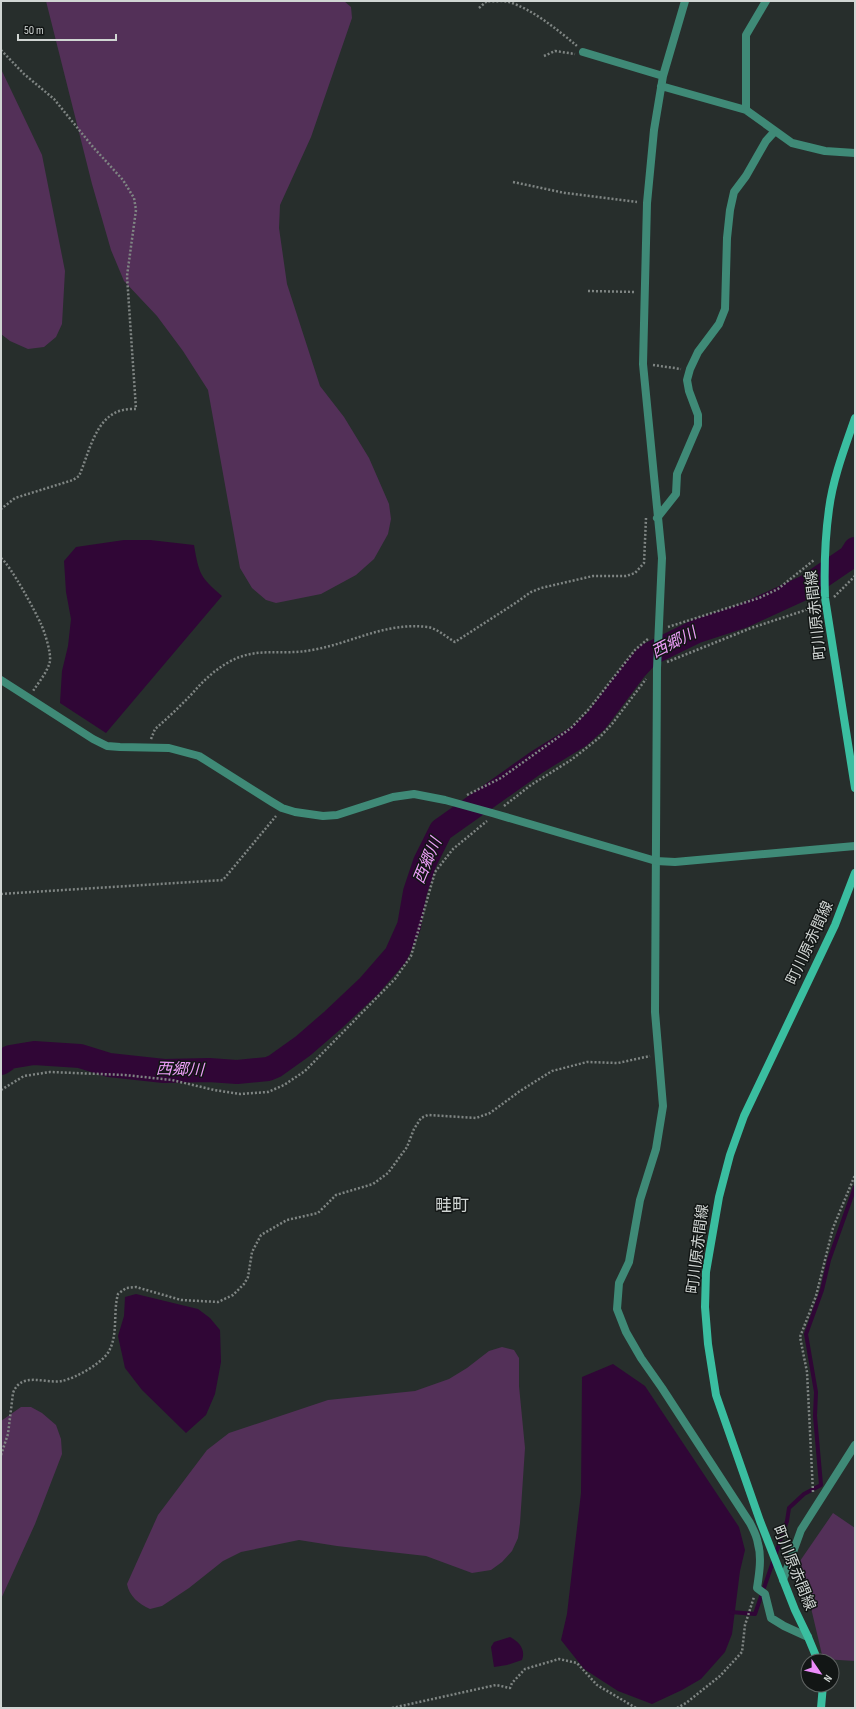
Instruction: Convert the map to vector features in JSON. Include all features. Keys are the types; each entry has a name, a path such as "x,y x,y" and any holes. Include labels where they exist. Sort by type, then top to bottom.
{"main road":[{"name":"町川原赤間線","path":"855,418 837,474 829,508 825,551 826,601 855,788"},
{"name":"町川原赤間線","path":"815,1653 783,1580 739,1464 716,1395 708,1344 705,1307 706,1272 719,1197 744,1116 835,925 855,873"},
{"path":"821,1708 822,1693"}],"street":[{"path":"685,1 663,76 654,130 647,203 644,292 643,364 662,558 657,640 655,1012 663,1106 656,1149 640,1200 629,1262 619,1283 617,1309 626,1332 641,1358 750,1522 758,1543 759,1552 757,1588 765,1594 772,1618 784,1626 808,1637"},
{"path":"746,110 746,35 766,1"},
{"path":"583,52 663,76"},
{"path":"661,86 746,110 792,143 808,147 855,153"},
{"path":"657,518 676,494 677,474 698,425 698,415 689,391 687,380 698,352 719,324 725,309 726,238 734,192 746,176 766,141 775,131"},
{"path":"1,680 93,739 107,746 169,748 199,756 282,808 301,814 323,816 337,815 393,797 414,794 454,802 494,813 656,861 675,862 855,846"},
{"path":"783,1580 801,1530 855,1445"}],"path":[{"path":"479,8 487,1 508,2 537,16 583,52"},
{"path":"1,50 24,74 54,99 93,147 123,180 134,198 136,210 127,276 136,409 122,410 110,416 97,431 79,476 73,480 15,498 1,509"},
{"path":"544,56 555,51 569,54 583,52"},
{"path":"513,182 565,193 647,203"},
{"path":"588,291 644,292"},
{"path":"643,364 690,370"},
{"path":"150,747 151,736 154,729 190,696 212,672 243,655 251,653 288,653 313,650 369,633 396,627 429,627 437,630 454,642 531,592 593,576 626,576 635,573 644,563 646,511"},
{"path":"454,802 501,778 571,728 589,709 635,650 658,630 759,598 778,589 825,551"},
{"path":"1,558 11,570 41,624 46,638 50,660 42,678 29,698"},
{"path":"1,1090 24,1076 50,1072 125,1075 172,1080 214,1090 240,1094 268,1092 284,1086 305,1070 395,979 411,956 435,872 453,848 507,802 571,760 599,738 612,724 636,691 657,666 671,659 751,628 826,601 839,593 855,576"},
{"path":"1,894 223,880 282,808"},
{"path":"1,1456 8,1434 15,1387 20,1382 30,1379 50,1382 63,1380 95,1366 105,1358 110,1350 113,1340 118,1294 126,1288 136,1287 181,1300 218,1302 233,1295 244,1284 248,1276 252,1252 261,1235 287,1220 318,1213 336,1195 373,1184 388,1173 407,1147 414,1129 421,1118 428,1115 476,1118 490,1113 520,1091 552,1071 587,1062 618,1063 659,1055"},
{"path":"813,1496 807,1372 800,1337 816,1296 833,1228 855,1175"},
{"path":"677,1708 686,1703 720,1676 742,1652 745,1625 757,1588"},
{"path":"392,1708 496,1685 510,1688 512,1683 526,1669 559,1659 577,1663 597,1685 636,1708"}],"shaded area":[{"path":"46,1 344,1 351,7 352,18 311,137 280,205 279,228 287,284 320,386 344,417 369,458 389,504 391,519 388,534 374,559 356,575 321,594 276,603 266,600 252,588 240,568 208,390 183,351 157,316 124,281 111,250 92,184"},
{"path":"1,69 42,155 65,271 62,324 56,337 44,347 28,349 10,341 1,334"},
{"path":"124,540 150,540 194,545 199,569 209,584 222,596 106,733 60,703 62,671 68,646 71,619 66,592 64,561 76,547"},
{"path":"136,1294 198,1309 210,1318 220,1330 221,1362 215,1394 206,1415 186,1433 142,1390 125,1368 118,1336 124,1316 125,1297"},
{"path":"502,1347 514,1350 519,1358 519,1386 525,1448 518,1538 512,1551 502,1562 491,1570 472,1573 426,1556 337,1546 299,1540 241,1552 223,1561 189,1588 162,1606 150,1609 142,1605 132,1596 127,1584 158,1515 207,1450 229,1433 328,1400 415,1391 449,1379 467,1368 489,1351"},
{"path":"613,1364 645,1386 739,1527 745,1550 740,1571 732,1634 725,1652 701,1679 652,1704 618,1691 584,1669 561,1640 567,1614 581,1493 582,1377"},
{"path":"21,1407 31,1407 42,1413 56,1425 61,1439 62,1454 35,1524 1,1599 1,1421"},
{"path":"833,1513 855,1528 855,1661 840,1660 840,1653 822,1653 800,1561"},
{"path":"510,1637 521,1646 523,1652 522,1660 507,1665 494,1667 491,1647 494,1642"}],"waterway":[{"name":"西郷川","path":"1,1063 10,1057 34,1053 80,1056 109,1065 164,1071 209,1070 237,1072 268,1069 275,1066 303,1046 333,1020 369,986 396,955 409,926 415,892 425,862 441,830 537,762 579,736 596,721 635,669 648,655 697,631 743,616 806,587 850,557 855,549"},
{"path":"731,1612 755,1614 787,1521 789,1508 804,1494 821,1485 815,1416 816,1392 806,1334 822,1290 829,1260 855,1187"}],"district":[{"name":"畦町","path":"452,1206"}]}
